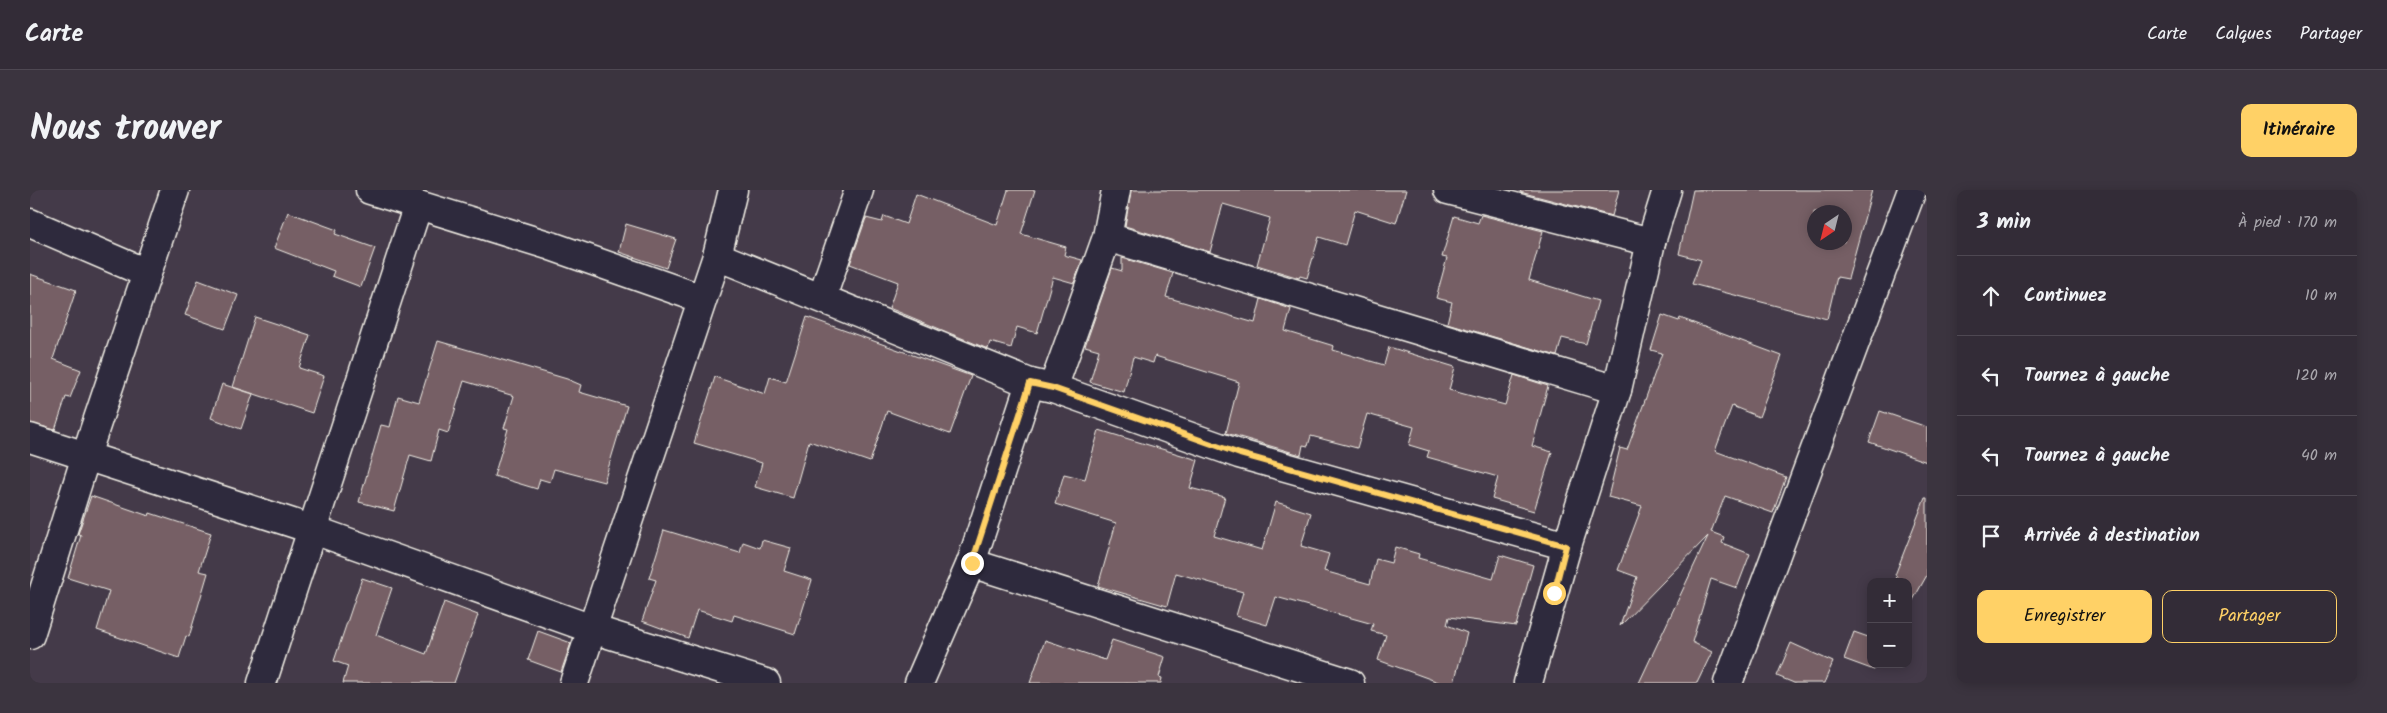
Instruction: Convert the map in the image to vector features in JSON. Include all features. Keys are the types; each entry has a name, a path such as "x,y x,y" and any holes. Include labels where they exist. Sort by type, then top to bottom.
{"street":[{"path":"30,636 86,457 175,190"},
{"path":"370,190 551,246 702,299"},
{"path":"574,683 717,256 733,190"},
{"path":"822,297 860,190"},
{"path":"919,683 972,563 1042,385 1108,237 1116,190"},
{"path":"1448,190 1651,242"},
{"path":"1528,683 1566,546 1618,390 1651,242 1667,190"},
{"path":"1728,683 1912,190"},
{"path":"262,683 418,205"},
{"path":"30,223 146,273"},
{"path":"1108,237 1618,390"},
{"path":"717,256 1042,385 1240,454 1566,546"},
{"path":"30,438 311,529 592,629 766,683"},
{"path":"972,563 1350,683"}],"building":[{"path":"1008,190 1035,190 1021,234 1066,247 1064,255 1082,260 1074,283 1053,277 1037,333 1017,327 1011,348 990,342 988,349 889,308 898,282 850,264 866,218 882,222 884,216 906,224 916,194 997,225"},
{"path":"1131,190 1406,190 1396,223 1355,210 1345,245 1319,237 1307,278 1300,276 1299,278 1257,265 1270,218 1223,204 1210,252 1125,226"},
{"path":"1521,190 1619,190 1612,216 1520,192"},
{"path":"1693,190 1872,190 1848,279 1837,277 1827,319 1692,284 1701,260 1679,254"},
{"path":"288,212 337,230 335,234 375,248 361,287 332,276 334,271 274,248"},
{"path":"1481,215 1543,231 1529,280 1598,301 1586,344 1562,338 1557,356 1447,323 1452,302 1436,298 1447,258 1442,257 1454,216 1478,223"},
{"path":"626,224 676,239 666,268 619,252"},
{"path":"1122,258 1173,273 1166,297 1255,323 1261,299 1291,309 1285,331 1334,346 1333,350 1384,365 1389,347 1455,367 1449,390 1505,405 1514,375 1548,386 1532,446 1552,452 1534,511 1492,499 1498,477 1427,457 1429,451 1409,445 1414,427 1367,414 1357,448 1311,436 1308,446 1303,445 1301,455 1226,433 1239,382 1155,356 1153,363 1133,357 1124,392 1090,382 1099,350 1085,346 1112,268 1122,271"},
{"path":"30,274 76,290 53,359 81,370 70,398 66,397 55,430 30,423"},
{"path":"198,280 238,295 225,329 185,315"},
{"path":"1662,315 1679,321 1680,318 1782,356 1759,417 1732,406 1715,451 1786,477 1773,513 1725,496 1711,532 1724,537 1722,543 1750,554 1737,588 1711,579 1692,642 1712,652 1697,683 1639,683 1708,536 1620,626 1637,577 1618,570 1642,506 1608,497 1620,448 1627,450 1662,353 1651,350"},
{"path":"255,317 310,335 299,368 324,376 312,413 233,387"},
{"path":"807,317 971,376 950,434 887,411 870,462 809,441 793,498 755,487 762,463 694,443 715,377 765,394 770,377 786,382"},
{"path":"438,341 567,379 581,385 579,392 627,406 604,482 554,469 550,482 540,479 537,489 494,476 508,429 504,428 514,396 464,381 448,433 439,430 431,461 410,455 394,511 359,502 381,425 390,427 398,396 419,402"},
{"path":"222,384 253,394 241,429 211,418"},
{"path":"1880,411 1927,427 1927,462 1869,442"},
{"path":"1099,430 1198,460 1190,488 1225,497 1214,536 1262,550 1276,502 1311,513 1301,546 1329,554 1324,571 1370,584 1376,559 1391,563 1395,547 1419,554 1418,558 1493,579 1500,555 1533,565 1516,626 1449,617 1447,625 1467,633 1454,683 1441,683 1378,660 1386,635 1371,631 1373,624 1276,597 1267,625 1236,616 1243,592 1176,573 1167,606 1098,586 1116,523 1055,504 1064,474 1085,479"},
{"path":"91,496 149,516 150,513 211,533 199,571 208,573 189,637 186,636 179,658 97,630 109,591 68,578 81,535 78,534"},
{"path":"1925,498 1927,498 1927,575 1912,602 1912,578 1896,578 1895,575"},
{"path":"664,530 740,553 743,542 760,548 762,540 791,548 784,571 812,580 795,634 734,615 732,621 697,610 688,638 642,621 656,580 649,578"},
{"path":"362,578 392,588 376,635 426,654 444,602 478,615 454,683 343,683 348,666 334,661"},
{"path":"538,631 571,643 561,672 528,660"},
{"path":"1854,632 1867,637 1867,667 1844,659"},
{"path":"1045,640 1105,660 1112,640 1165,657 1159,677 1162,678 1161,683 1030,683"},
{"path":"1791,643 1833,662 1824,683 1794,683 1777,676"}],"route":[{"path":"972,563 1030,383 1053,388 1240,454 1566,546 1554,593"}]}
